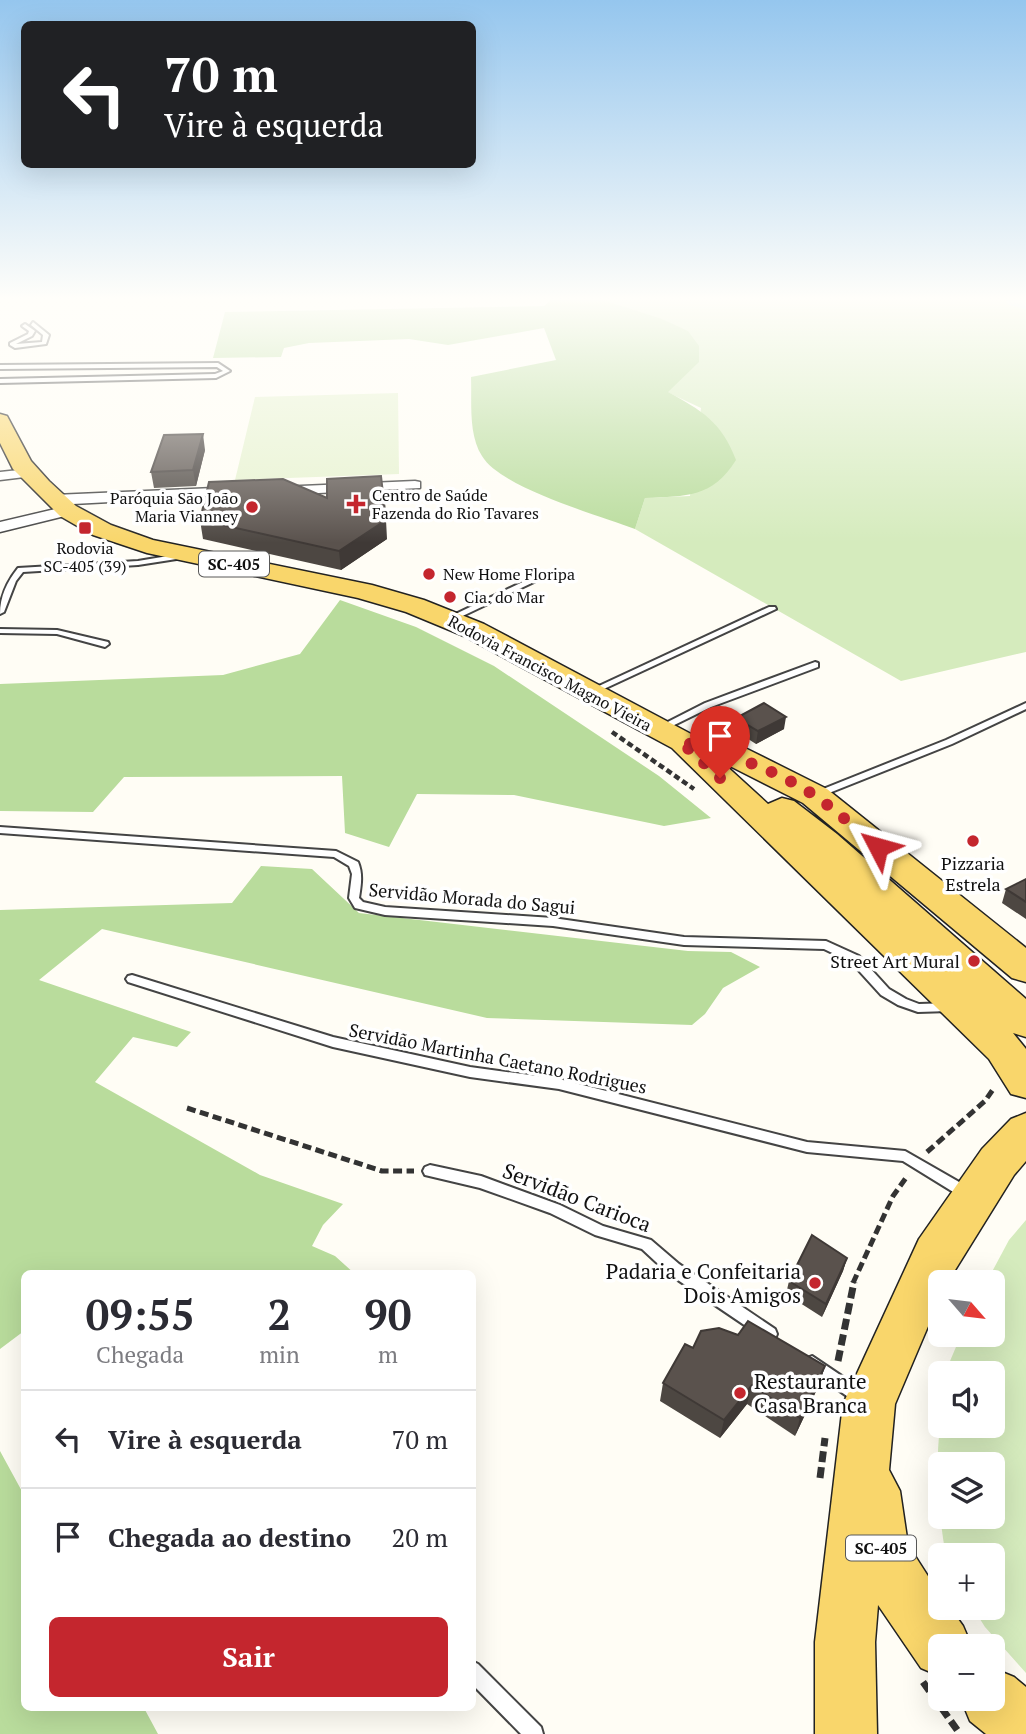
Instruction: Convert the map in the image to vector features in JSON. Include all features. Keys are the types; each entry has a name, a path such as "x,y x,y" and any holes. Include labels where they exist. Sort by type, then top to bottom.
{"main road":[{"name":"Rodovia Francisco Magno Vieira","path":"3,428 21,464 61,505 125,539 185,555 363,591 449,619 669,735 736,756 814,796 1026,968"},
{"name":"Rodovia Francisco Magno Vieira","path":"669,735 843,892 1003,1048 1026,1082"},
{"name":"SC-405","path":"669,735 711,759 825,842 1026,1022"},
{"path":"846,1734 845,1642 867,1418 899,1333 936,1254 998,1163 1026,1131"},
{"path":"975,1199 1026,1164"},
{"name":"SC-405","path":"867,1418 881,1552 905,1597 928,1659"},
{"path":"1005,1710 1026,1727"}],"street":[{"path":"0,476 28,473"},
{"path":"0,527 61,505 415,485"}],"lane":[{"path":"0,612 12,581 21,570 138,563 185,555"},
{"path":"449,619 533,581"},
{"path":"590,692 772,609"},
{"path":"0,631 57,632 105,644"},
{"path":"669,735 708,705 815,665"},
{"path":"814,796 949,743 1026,706"},
{"name":"Servidão Morada do Sagui","path":"0,830 335,854 354,864 357,874 354,898 359,905 370,908 553,922 684,940 826,945 855,959 885,992 902,1002 918,1008 960,1007"},
{"name":"Servidão Martinha Caetano Rodrigues","path":"132,979 332,1042 470,1072 571,1087 807,1147 905,1156 975,1199"},
{"name":"Servidão Carioca","path":"430,1171 481,1182 555,1209 600,1231 646,1244 674,1269 779,1340"},
{"path":"801,1355 867,1418"},
{"path":"476,1674 534,1734"}],"path":[{"path":"187,1108 382,1171 430,1171"},
{"path":"950,1711 960,1734"}],"green space":[{"path":"471,381 679,381 668,392 709,418 724,436 736,460 718,482 708,488 674,497 645,498 635,529 552,499 509,479 482,456 475,438"},
{"path":"662,381 1026,381 1026,652 901,681 635,529 645,498 690,496 701,408 667,392"},
{"path":"398,393 399,474 235,480 255,397"},
{"path":"340,600 416,627 494,666 659,776 711,818 664,826 514,795 417,794 389,847 345,833 342,776 124,777 93,812 0,811 0,684 223,675 300,654"},
{"path":"261,866 312,869 359,913 688,951 731,952 760,967 723,988 705,1014 692,1025 487,1018 102,929 39,980 191,1032 177,1047 133,1037 95,1082 260,1175 343,1204 323,1225 312,1246 335,1256 351,1270 21,1270 21,1333 0,1349 0,910 232,903"},
{"path":"1026,1220 1026,1673 1005,1649 1005,1634 991,1634 981,1620 1005,1620 1005,1543 944,1543 942,1529 1005,1529 1005,1452 938,1452 939,1438 1005,1438 1005,1361 950,1361 956,1348 1005,1347 1005,1270 993,1270 1009,1240"},
{"path":"0,1451 21,1490 21,1711 146,1711 158,1734 0,1734"}],"building":[{"path":"203,434 193,470 151,472 164,435"},
{"path":"381,476 386,520 339,551 200,520 209,482 283,479 327,498 327,479"},
{"path":"764,703 786,717 758,731 736,718"},
{"path":"1026,879 1026,902 1006,889"},
{"name":"Padaria e Confeitaria Dois Amigos","path":"812,1235 847,1258 826,1304 789,1281"},
{"name":"Restaurante Casa Branca","path":"748,1321 825,1366 800,1418 752,1385 724,1420 663,1383 685,1344 693,1348 701,1331 719,1328 738,1335"}],"place":[{"name":"Centro de Saúde Fazenda do Rio Tavares","path":"356,504"},
{"name":"Paróquia São João Maria Vianney","path":"252,507"},
{"name":"Rodovia SC-405 (39)","path":"85,528"},
{"name":"New Home Floripa","path":"429,574"},
{"name":"Cia. do Mar","path":"450,597"},
{"name":"Pizzaria Estrela","path":"973,841"},
{"name":"Street Art Mural","path":"974,961"},
{"name":"Padaria e Confeitaria Dois Amigos","path":"815,1283"},
{"name":"Restaurante Casa Branca","path":"740,1393"}],"route":[{"path":"720,778 680,741 736,756 776,774 814,796 878,847"}]}
